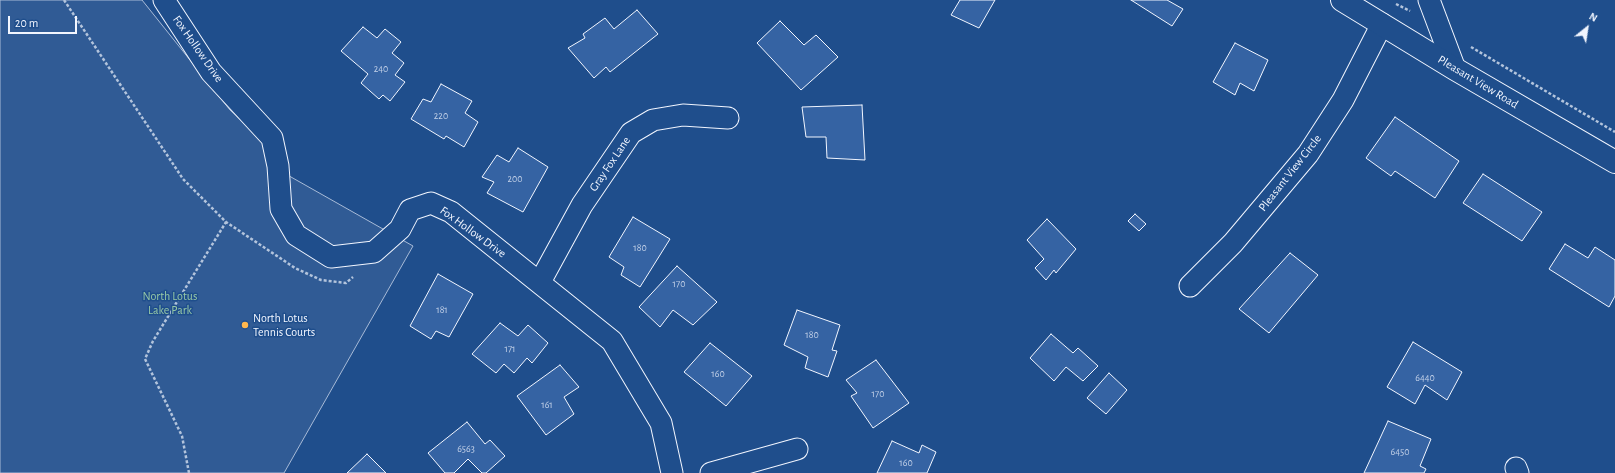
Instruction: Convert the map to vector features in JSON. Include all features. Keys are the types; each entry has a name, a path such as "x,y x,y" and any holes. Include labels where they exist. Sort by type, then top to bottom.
{"street":[{"name":"Fox Hollow Drive","path":"164,0 211,72 272,138 278,166 281,209 296,235 331,257 374,252 400,229 410,210 431,203 450,212 540,282 612,341 661,423 672,473"},
{"name":"Pleasant View Road","path":"1342,0 1455,69 1615,162"},
{"path":"1430,0 1455,69"},
{"name":"Pleasant View Circle","path":"1190,286 1233,243 1308,154 1343,100 1382,24"},
{"name":"Gray Fox Lane","path":"540,282 582,205 631,133 653,120 683,115 728,118"},
{"path":"711,473 798,449"}],"path":[{"path":"64,0 183,179 226,222 294,268 322,280 346,282 363,269 374,252"},
{"path":"1394,3 1439,26"},
{"path":"1468,45 1615,132"},
{"path":"189,473 182,436 145,359 153,341 226,222"}],"shaded area":[{"name":"North Lotus Lake Park","path":"0,0 142,0 230,110 262,140 268,164 413,246 284,473 0,473"}],"building":[{"path":"960,0 995,0 979,28 951,15"},
{"path":"1131,0 1167,0 1183,9 1172,26"},
{"path":"637,10 658,34 610,72 606,67 594,78 568,48 585,38 583,34 605,18 614,29"},
{"path":"780,21 804,45 816,35 838,57 801,90 757,43"},
{"path":"363,27 377,38 385,29 401,42 392,53 404,63 395,75 405,82 390,101 383,95 379,99 361,83 368,74 341,51"},
{"path":"1235,43 1268,60 1254,91 1240,83 1235,95 1213,82"},
{"path":"441,84 472,101 465,113 478,122 464,147 446,136 444,139 411,119 423,99 431,102"},
{"path":"862,105 865,160 827,158 826,137 806,137 802,107"},
{"path":"1395,117 1459,161 1435,198 1395,171 1391,176 1366,158"},
{"path":"518,148 548,167 523,212 487,193 494,182 482,177 497,155 509,162"},
{"path":"1483,174 1542,212 1522,241 1463,203"},
{"path":"1135,214 1146,224 1139,231 1128,221"},
{"path":"633,217 670,239 640,287 621,275 624,267 609,257"},
{"path":"1047,219 1076,249 1056,273 1054,270 1046,280 1035,268 1044,259 1027,240"},
{"path":"1565,244 1588,258 1595,247 1615,260 1615,296 1609,307 1549,269"},
{"path":"1290,253 1318,275 1269,333 1239,309"},
{"path":"677,266 717,302 693,325 673,310 660,327 639,307"},
{"path":"438,274 473,294 449,337 436,331 431,339 410,326"},
{"path":"797,310 840,325 832,350 837,351 828,377 805,368 808,357 784,345"},
{"path":"500,323 518,336 528,325 548,343 532,363 527,358 514,373 504,364 496,373 472,354"},
{"path":"1051,334 1073,353 1078,348 1098,366 1083,381 1066,367 1054,381 1030,358"},
{"path":"1413,342 1462,372 1447,400 1425,385 1415,404 1387,387"},
{"path":"710,343 752,376 726,406 684,372"},
{"path":"876,360 909,403 873,428 851,396 857,393 846,380"},
{"path":"560,365 579,387 564,397 574,414 546,435 517,396"},
{"path":"1109,373 1127,390 1106,414 1087,398"},
{"path":"1388,421 1431,439 1420,466 1426,469 1424,473 1364,473"},
{"path":"467,422 485,444 490,440 505,456 486,473 482,473 468,459 454,473 445,473 428,453"},
{"path":"892,441 919,453 922,445 936,452 927,473 877,473"},
{"path":"367,454 386,473 347,473"}],"place":[{"name":"North Lotus Tennis Courts","path":"245,325"}]}
